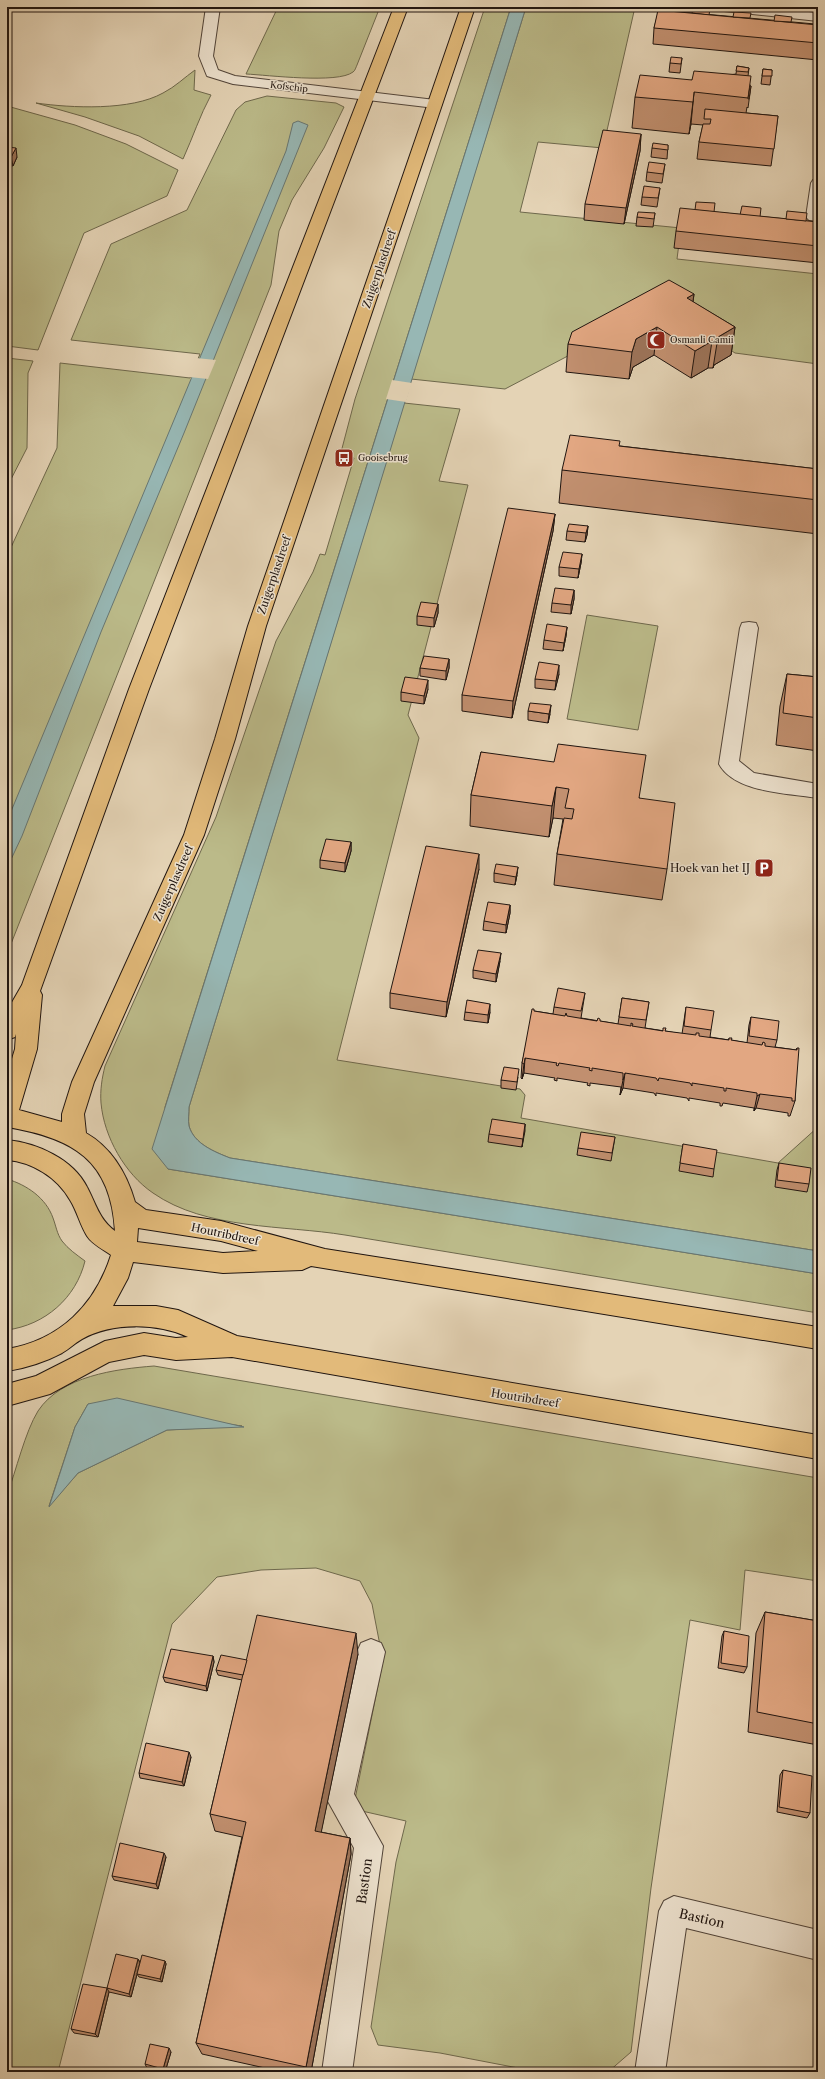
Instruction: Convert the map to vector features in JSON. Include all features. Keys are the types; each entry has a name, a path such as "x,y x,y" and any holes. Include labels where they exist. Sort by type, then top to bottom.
{"main road":[{"path":"7,1031 32,986 144,674 402,7"},
{"name":"Zuigerplasdreef","path":"75,1138 73,1114 83,1082 194,836 225,740 257,626 468,7"},
{"path":"7,1112 26,1049 32,986"},
{"path":"7,1118 30,1121 53,1128 75,1138 102,1160 114,1175 122,1191 126,1209 128,1230 125,1251 119,1272 108,1293 94,1312 77,1330 59,1343 10,1365"},
{"path":"7,1150 20,1151 43,1160 63,1174 78,1192 96,1230 110,1242 125,1251"},
{"name":"Houtribdreef","path":"126,1209 140,1219 221,1231 325,1259 818,1338"},
{"name":"Houtribdreef","path":"125,1251 223,1263 325,1259"},
{"name":"Houtribdreef","path":"77,1330 111,1317 156,1317 178,1321 232,1346"},
{"name":"Houtribdreef","path":"7,1396 41,1386 105,1352 144,1344 176,1349 232,1346 818,1447"}],"street":[{"name":"Kofschip","path":"213,7 206,56 212,73 234,80 435,104"},
{"path":"724,7 818,17"},
{"path":"814,218 818,183"},
{"path":"749,628 729,764 748,779 818,791"},
{"name":"Bastion","path":"337,2072 369,1846 339,1796 371,1652"},
{"name":"Bastion","path":"650,2072 674,1911 818,1945"}],"shaded area":[{"path":"278,7 380,7 355,70 345,76 318,78 246,74"},
{"path":"485,7 511,7 165,1107 168,1169 818,1274 818,1313 345,1235 246,1224 197,1214 174,1205 153,1193 133,1176 118,1154 106,1129 101,1103 102,1080 105,1066 216,817 276,641 313,572 320,554 325,555 354,458 340,456 355,399"},
{"path":"526,7 635,7 603,148 538,142 520,212 681,228 677,259 818,274 818,364 735,353 663,306 505,389 411,379"},
{"path":"195,70 194,90 211,95 203,110 183,159 139,136 85,117 36,103 101,107 135,103 150,99 167,91"},
{"path":"267,96 336,103 344,107 324,148 292,200 279,231 271,285 7,954 7,556 57,448 60,363 190,378 200,354 71,340 111,244 187,210 236,110 245,102"},
{"path":"7,106 75,125 126,144 178,170 167,196 84,233 38,350 7,346"},
{"path":"7,358 33,361 28,373 27,448 7,487"},
{"path":"404,403 460,409 439,481 468,485 408,715 419,738 337,1060 520,1089 525,1095 521,1118 778,1163 818,1127 818,1251 230,1158 218,1153 200,1142 195,1138 189,1126 189,1107"},
{"path":"587,615 658,626 638,730 567,719"},
{"path":"7,1179 22,1185 41,1198 50,1211 62,1241 85,1261 81,1274 74,1287 57,1308 34,1322 7,1330"},
{"path":"154,1366 818,1478 818,1581 745,1570 740,1630 690,1620 651,1888 631,2052 608,2072 539,2072 440,2053 378,2045 371,2027 396,1862 406,1821 353,1809 383,1661 372,1604 360,1581 316,1568 261,1570 217,1577 172,1624 58,2072 7,2072 7,1495 33,1420 48,1399 60,1390 90,1376 123,1369","holes":["88,1404 242,1426 167,1430 78,1473 49,1506 75,1427"]}],"water":[{"path":"511,7 526,7 189,1107 189,1126 195,1138 200,1142 212,1150 230,1158 818,1251 818,1274 168,1169 152,1149"},
{"path":"298,121 308,125 184,433 101,632 22,836 7,868 7,821 286,151 293,123"},
{"path":"117,1398 244,1427 167,1430 78,1473 49,1507 75,1427 88,1404"}],"pier":[{"path":"196,358 216,360 208,379 189,377"},
{"path":"392,380 412,383 406,402 386,399"}],"building":[{"path":"660,7 669,7 668,11 659,10"},
{"path":"693,8 710,9 709,15 692,13"},
{"path":"658,10 818,25 818,43 654,28"},
{"path":"734,12 751,13 750,18 733,17"},
{"path":"775,15 792,17 791,22 774,21"},
{"path":"816,19 818,19 818,25 816,24"},
{"path":"671,57 682,58 681,64 670,63"},
{"path":"737,66 749,68 748,72 736,71"},
{"path":"763,69 772,70 772,76 762,76"},
{"path":"694,71 751,76 748,98 694,92 693,102 635,97 640,75 692,80"},
{"path":"750,86 751,86 748,99"},
{"path":"705,109 778,116 774,149 699,142 703,124 710,124 711,119 704,119"},
{"path":"603,130 641,134 626,208 585,204"},
{"path":"653,143 668,145 668,150 652,148"},
{"path":"7,147 16,148 11,157 7,156"},
{"path":"649,162 665,164 663,174 647,172"},
{"path":"644,186 660,188 658,198 642,197"},
{"path":"696,202 715,203 714,212 695,210"},
{"path":"742,206 761,208 760,217 740,215"},
{"path":"680,208 818,222 818,246 676,231"},
{"path":"787,211 807,213 806,221 786,219"},
{"path":"638,212 655,213 654,219 637,217"},
{"path":"669,280 694,294 687,298 735,327 718,337 717,340 712,341 695,351 657,327 636,339 632,352 568,344 572,332"},
{"path":"570,435 620,441 619,446 818,469 818,500 562,470"},
{"path":"508,508 555,514 513,701 462,695"},
{"path":"569,524 588,526 586,533 567,531"},
{"path":"563,552 582,554 579,569 559,567"},
{"path":"555,588 574,590 571,605 552,603"},
{"path":"421,602 438,604 434,618 417,616"},
{"path":"547,624 567,627 564,643 544,640"},
{"path":"424,656 449,659 446,671 420,668"},
{"path":"539,662 559,665 556,681 535,679"},
{"path":"787,674 818,677 818,718 783,713"},
{"path":"405,677 428,680 424,696 401,692"},
{"path":"530,703 551,705 549,714 528,711"},
{"path":"558,744 646,755 639,798 675,803 667,869 557,854 564,818 572,819 574,809 565,808 569,789 556,787 552,806 471,795 481,752 554,762"},
{"path":"326,839 351,842 345,863 320,860"},
{"path":"426,846 479,854 447,1002 390,993"},
{"path":"496,864 518,867 516,877 494,873"},
{"path":"488,902 510,905 506,925 484,921"},
{"path":"478,950 501,953 496,974 473,970"},
{"path":"558,988 585,993 581,1011 554,1007"},
{"path":"622,998 649,1002 646,1020 619,1017"},
{"path":"467,1000 490,1004 488,1015 465,1012"},
{"path":"686,1007 714,1011 711,1030 684,1026"},
{"path":"532,1009 534,1009 534,1011 565,1016 566,1013 567,1016 597,1021 598,1018 600,1021 631,1026 631,1023 633,1024 632,1026 663,1031 663,1028 666,1028 665,1031 696,1035 696,1033 699,1033 699,1036 729,1040 729,1038 732,1038 731,1040 762,1045 763,1042 765,1043 765,1046 797,1050 797,1048 799,1048 795,1101 792,1101 792,1098 760,1094 757,1096 757,1093 726,1088 726,1091 724,1091 724,1088 692,1083 692,1086 690,1083 659,1078 658,1081 656,1078 625,1073 623,1080 623,1073 592,1068 592,1071 589,1070 590,1068 559,1063 558,1066 556,1065 557,1063 525,1058 524,1064 522,1063"},
{"path":"751,1017 779,1021 777,1040 749,1036"},
{"path":"504,1067 519,1069 517,1082 501,1080"},
{"path":"492,1119 525,1124 523,1139 489,1134"},
{"path":"581,1132 615,1137 612,1153 578,1148"},
{"path":"683,1144 717,1150 714,1169 680,1163"},
{"path":"779,1163 811,1168 809,1184 777,1180"},
{"path":"765,1612 818,1621 818,1724 757,1712"},
{"path":"257,1615 356,1633 315,1831 350,1838 306,2067 196,2043 246,1822 210,1814"},
{"path":"724,1631 749,1636 747,1667 721,1663"},
{"path":"171,1649 213,1656 206,1686 163,1677"},
{"path":"221,1655 247,1660 243,1675 216,1670"},
{"path":"146,1743 189,1752 182,1782 139,1773"},
{"path":"783,1770 812,1776 810,1813 779,1807"},
{"path":"120,1843 164,1853 156,1884 112,1876"},
{"path":"116,1954 138,1959 129,1994 107,1988"},
{"path":"142,1955 165,1961 160,1979 137,1974"},
{"path":"83,1984 107,1988 95,2034 71,2029"},
{"path":"150,2044 169,2048 163,2069 145,2064"}],"place":[{"name":"Osmanli Camii","path":"656,340"},
{"name":"Gooisebrug","path":"344,458"},
{"name":"Hoek van het IJ","path":"764,868"}]}
